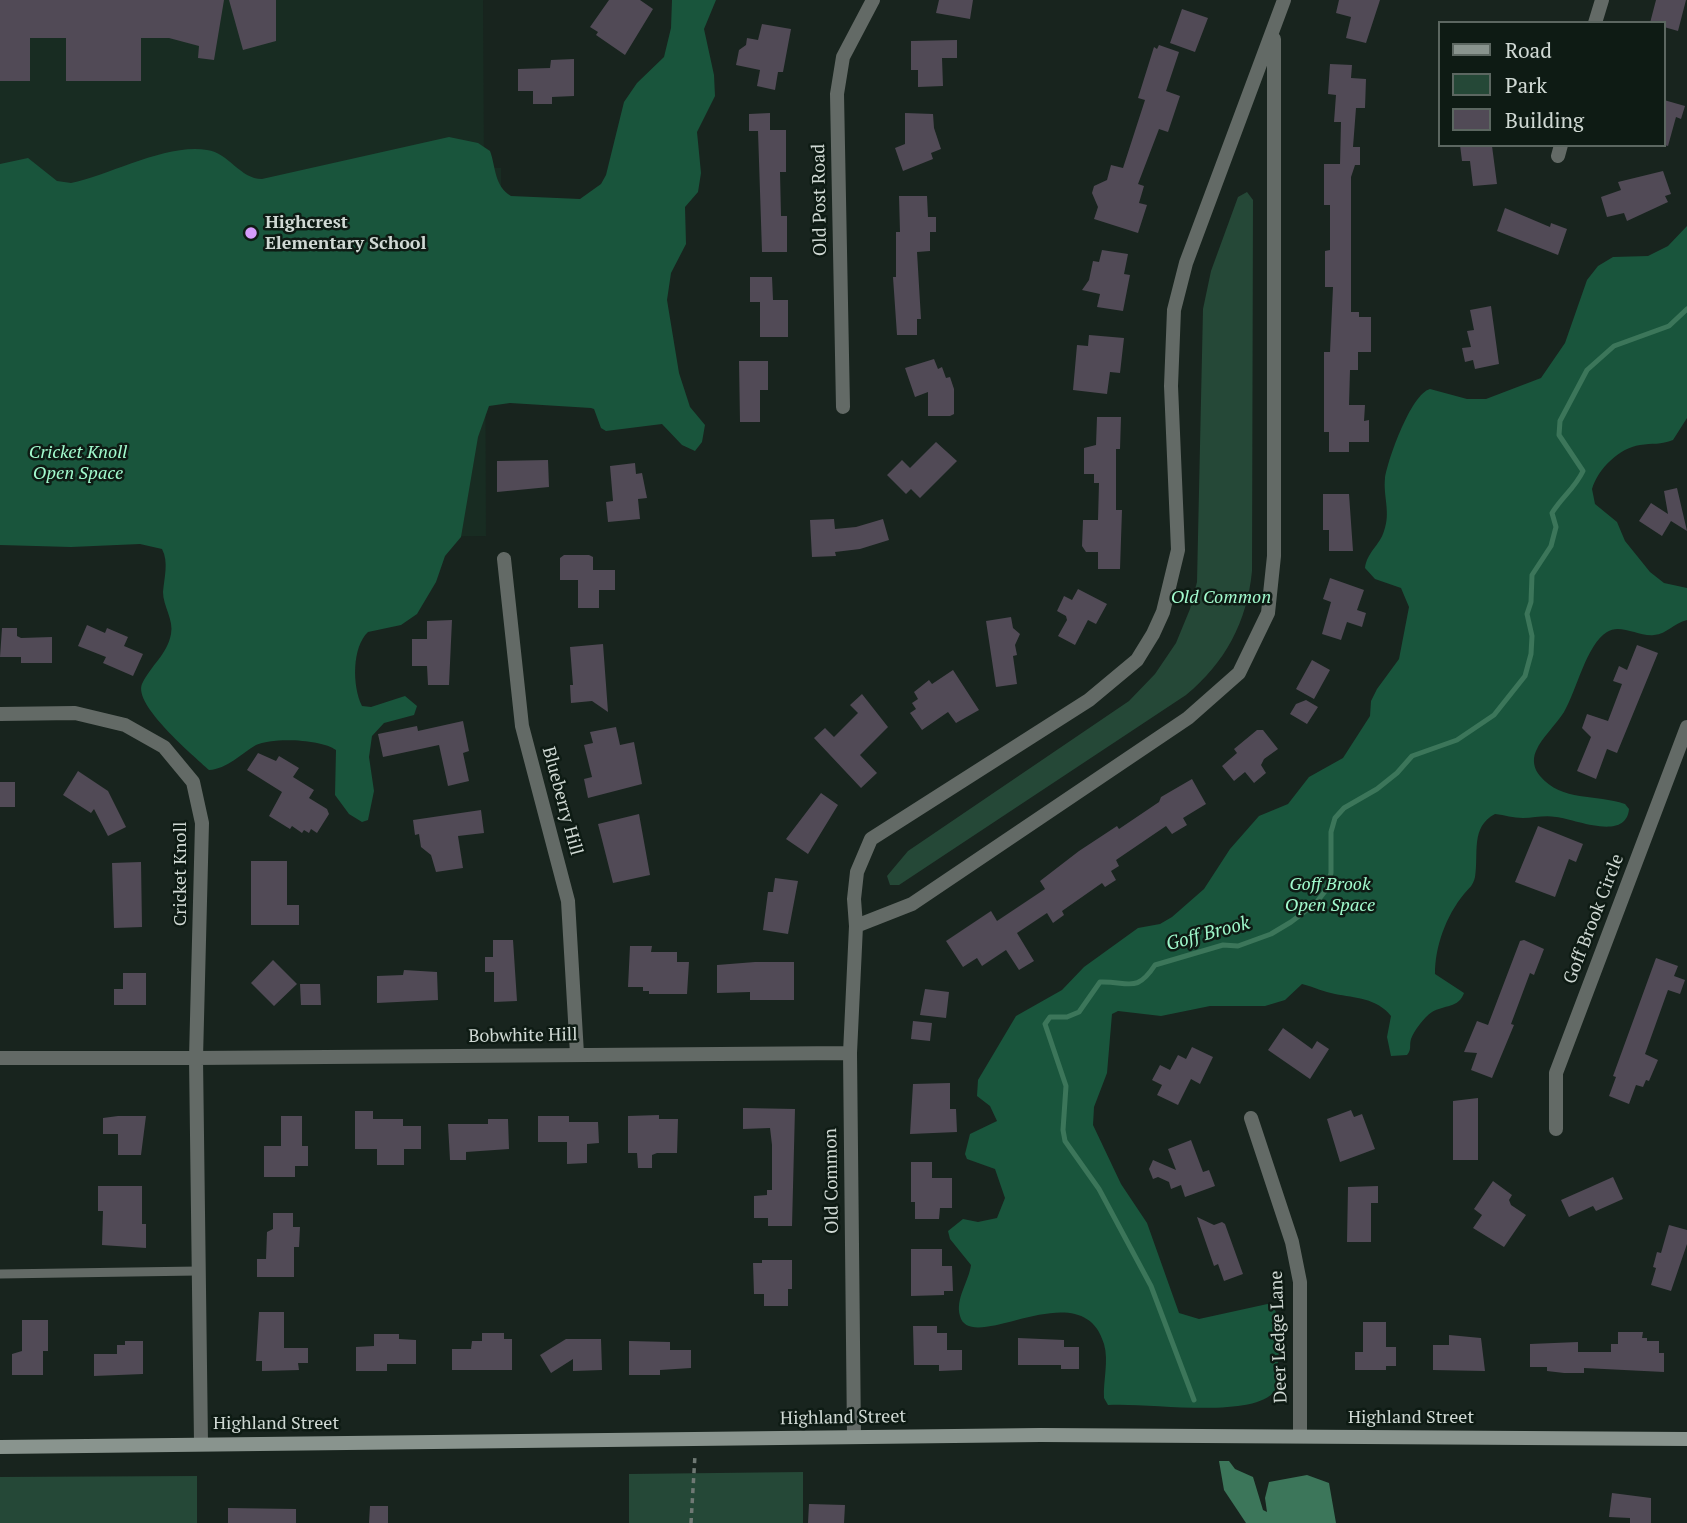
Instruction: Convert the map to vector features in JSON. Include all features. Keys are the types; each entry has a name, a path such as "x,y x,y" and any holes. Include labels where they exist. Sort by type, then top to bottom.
{"main road":[{"name":"Highland Street","path":"0,1447 854,1437 1687,1439"}],"street":[{"name":"Old Post Road","path":"843,407 837,94 843,58 873,0"},
{"name":"Old Common","path":"854,1437 850,1053 857,873 872,839 1089,700 1137,660 1153,634 1163,612 1178,550 1171,386 1174,310 1186,263 1284,0"},
{"path":"1596,21 1602,0"},
{"name":"Old Common","path":"856,926 912,904 1188,718 1239,673 1268,613 1274,542 1274,27"},
{"name":"Blueberry Hill","path":"504,559 522,726 568,901 577,1054"},
{"name":"Cricket Knoll","path":"0,714 75,713 125,725 164,747 193,782 202,822 196,1058 201,1443"},
{"name":"Goff Brook Circle","path":"1556,1129 1556,1073 1687,727"},
{"name":"Bobwhite Hill","path":"196,1058 850,1053"},
{"path":"0,1058 196,1058"},
{"name":"Deer Ledge Lane","path":"1251,1118 1292,1242 1300,1282 1300,1436"}],"lane":[{"path":"0,1274 198,1271"}],"path":[{"path":"691,1523 695,1440"}],"shaded area":[{"name":"Highcrest Elementary School","path":"0,0 483,0 484,168 501,168 501,278 485,279 486,536 271,538 0,385"},
{"path":"1219,1461 1229,1461 1235,1469 1253,1477 1263,1510 1267,1512 1265,1498 1269,1482 1307,1475 1329,1483 1336,1523 1246,1523 1224,1490"}],"green space":[{"name":"Cricket Knoll Open Space","path":"672,0 716,0 704,29 714,75 715,96 697,132 701,173 698,192 685,207 686,244 671,273 667,300 679,373 690,407 705,425 702,442 695,451 682,445 662,424 606,431 601,428 594,409 591,408 510,403 489,406 478,437 461,537 445,556 436,582 417,614 401,625 368,632 356,657 356,688 362,706 371,707 405,696 417,706 414,715 384,723 372,736 369,757 374,791 368,820 362,822 349,814 335,795 336,750 320,743 297,740 263,742 228,764 209,770 166,729 146,704 142,693 142,684 166,648 171,634 171,624 163,597 166,565 162,549 140,544 71,547 0,545 0,164 28,158 57,181 71,183 157,155 191,149 215,152 247,175 262,179 449,137 478,143 490,151 498,182 511,196 580,199 601,184 606,175 624,102 637,83 664,57 671,28"},
{"name":"Old Common","path":"1247,192 1253,200 1252,571 1245,607 1232,640 1212,669 1186,695 899,885 890,885 887,876 908,851 1129,701 1155,674 1176,643 1190,609 1197,582 1203,309 1211,271 1238,197"},
{"name":"Goff Brook Open Space","path":"1687,226 1687,418 1673,440 1632,447 1617,455 1599,474 1592,489 1595,504 1617,522 1625,541 1650,572 1664,583 1687,588 1687,620 1659,634 1648,635 1618,629 1607,632 1600,638 1588,657 1569,703 1542,741 1534,758 1540,776 1558,790 1625,804 1629,809 1626,819 1610,827 1552,816 1519,818 1495,814 1487,819 1477,842 1474,880 1447,922 1439,942 1436,963 1435,974 1464,993 1455,1004 1432,1012 1426,1017 1412,1036 1407,1055 1391,1056 1387,1037 1391,1016 1385,1010 1365,1000 1302,984 1285,1000 1265,1006 1210,1006 1161,1016 1118,1011 1112,1014 1107,1073 1094,1107 1093,1125 1121,1184 1147,1223 1179,1313 1199,1319 1272,1303 1279,1335 1275,1391 1263,1400 1223,1407 1108,1405 1104,1398 1104,1344 1092,1323 1074,1314 1052,1313 984,1327 968,1326 959,1310 971,1265 950,1239 948,1231 963,1219 978,1222 997,1218 1005,1198 995,1169 967,1159 965,1154 970,1134 997,1121 990,1106 977,1096 978,1080 1016,1016 1062,990 1084,967 1138,928 1160,924 1172,917 1204,889 1230,849 1259,816 1288,804 1309,777 1343,758 1370,716 1371,701 1377,689 1399,659 1409,607 1401,588 1375,579 1365,568 1386,524 1385,478 1402,428 1415,402 1430,389 1467,399 1486,399 1541,378 1565,343 1587,280 1598,266 1613,257 1648,256 1668,246"},
{"path":"803,1472 803,1523 629,1523 629,1474"},
{"path":"197,1476 197,1523 0,1523 0,1477"}],"building":[{"path":"0,0 224,0 214,60 198,58 199,46 169,38 141,38 141,81 66,81 66,38 30,38 30,81 0,81"},
{"path":"229,0 276,0 276,41 243,50"},
{"path":"609,0 640,0 653,9 625,55 596,35 598,32 590,27"},
{"path":"939,0 973,0 970,19 936,13"},
{"path":"1339,0 1380,0 1366,43 1346,38 1351,17 1336,13"},
{"path":"1656,0 1686,0 1678,31 1666,28 1666,21 1651,21"},
{"path":"1182,9 1208,18 1195,52 1170,43"},
{"path":"762,24 791,29 783,72 778,72 775,90 757,86 760,70 736,65 739,50 746,45 747,38 758,40"},
{"path":"957,40 957,58 942,58 943,86 918,87 918,70 911,70 911,41"},
{"path":"1159,45 1179,52 1166,91 1180,96 1168,132 1159,129 1138,184 1144,186 1139,203 1147,205 1138,233 1094,219 1098,207 1092,193 1094,186 1107,180 1111,165 1123,168 1145,100 1138,98 1154,47 1157,49"},
{"path":"574,59 574,96 552,97 552,104 533,104 533,91 518,91 518,69 550,68 551,60"},
{"path":"1330,64 1352,65 1351,78 1366,79 1365,108 1356,108 1353,147 1360,147 1360,165 1355,165 1351,177 1351,312 1359,312 1359,317 1371,317 1371,352 1358,352 1358,370 1350,370 1349,405 1365,405 1364,421 1369,420 1369,442 1349,442 1349,452 1329,452 1329,432 1324,432 1324,352 1330,352 1333,287 1325,287 1325,251 1330,250 1330,205 1324,205 1324,164 1340,164 1341,122 1334,122 1336,95 1328,94"},
{"path":"1666,101 1685,106 1681,119 1676,117 1668,146"},
{"path":"770,113 770,130 786,130 786,172 780,172 781,216 787,216 787,252 762,252 758,131 749,131 749,114"},
{"path":"905,113 933,114 934,128 941,149 931,153 933,159 903,171 895,148 905,144"},
{"path":"1460,147 1492,147 1497,184 1473,186 1470,161 1462,161"},
{"path":"1663,171 1671,194 1665,196 1668,202 1627,221 1624,213 1607,217 1601,197 1621,190 1618,182"},
{"path":"899,196 927,196 928,217 936,217 936,232 930,232 930,251 917,252 921,319 917,319 917,335 897,335 893,277 896,277 896,232 900,232"},
{"path":"1505,208 1550,227 1551,223 1567,229 1558,255 1497,231"},
{"path":"1102,250 1128,254 1124,274 1130,275 1123,311 1097,307 1100,294 1082,290 1089,280 1093,261 1099,262"},
{"path":"750,277 772,277 773,300 788,300 788,337 760,337 760,302 750,302"},
{"path":"1491,306 1499,364 1475,369 1473,360 1465,362 1462,348 1471,347 1467,331 1474,330 1470,310"},
{"path":"1089,335 1124,338 1120,373 1110,372 1107,394 1073,390 1077,345 1088,346"},
{"path":"934,359 938,369 942,367 946,378 950,377 954,389 954,414 950,416 928,416 928,392 915,397 905,368"},
{"path":"739,361 768,361 768,390 760,390 760,422 740,422"},
{"path":"1097,417 1121,417 1120,449 1116,449 1116,510 1122,510 1120,569 1098,569 1098,552 1086,552 1082,546 1083,520 1098,520 1099,483 1094,483 1094,474 1084,474 1084,448 1096,445"},
{"path":"936,442 957,461 920,498 911,489 906,494 887,475 902,460 910,468"},
{"path":"548,460 549,487 497,492 497,461"},
{"path":"635,463 636,474 642,473 647,498 638,499 640,519 608,522 606,502 613,501 610,466"},
{"path":"1677,488 1687,531 1671,521 1662,536 1639,521 1651,503 1668,514 1664,491"},
{"path":"1323,494 1349,494 1353,551 1329,551 1329,530 1323,530"},
{"path":"834,519 835,529 856,527 883,519 889,540 860,549 835,552 836,556 812,557 810,520"},
{"path":"564,555 589,555 593,557 593,570 615,570 615,590 599,590 599,608 578,608 578,580 560,580 560,558"},
{"path":"1330,578 1364,590 1357,610 1366,613 1362,627 1347,622 1341,640 1322,634 1331,602 1323,599"},
{"path":"1078,589 1107,604 1096,624 1088,620 1075,645 1058,636 1067,620 1066,616 1057,611 1064,596 1072,600"},
{"path":"1011,617 1013,628 1020,634 1015,645 1017,655 1013,656 1017,684 996,687 986,621"},
{"path":"452,620 449,685 428,685 427,666 412,666 412,639 427,639 427,621"},
{"path":"87,625 105,633 107,628 128,637 124,646 143,654 133,676 103,663 106,657 78,646"},
{"path":"2,628 17,628 17,636 21,638 52,637 52,663 21,663 21,657 0,657"},
{"path":"603,644 608,712 592,701 571,703 570,685 573,685 570,647"},
{"path":"1637,645 1658,653 1617,753 1607,749 1596,779 1577,771 1591,737 1582,728 1587,714 1608,721 1622,684 1613,681 1619,666 1627,670"},
{"path":"1312,660 1330,670 1314,699 1296,689"},
{"path":"953,670 979,710 956,723 948,712 922,730 910,713 916,709 912,703 918,699 914,692 929,680 932,684"},
{"path":"862,694 888,727 860,755 877,773 861,788 814,738 825,728 834,737 858,713 850,705"},
{"path":"1306,700 1318,707 1307,724 1290,714 1296,704"},
{"path":"463,721 469,751 463,753 469,781 448,786 439,745 383,757 378,734 417,726 418,731"},
{"path":"616,727 620,745 634,742 642,784 588,798 584,779 592,777 584,745 593,743 590,732"},
{"path":"1257,730 1263,730 1278,749 1264,759 1261,765 1266,773 1254,783 1245,772 1234,781 1222,766 1237,753 1234,749"},
{"path":"258,753 276,761 279,756 299,768 293,777 314,790 309,798 327,809 329,814 317,833 311,829 309,833 304,830 302,833 292,826 290,829 269,816 282,792 247,770"},
{"path":"78,771 108,791 126,827 108,836 94,809 91,813 63,795"},
{"path":"1192,779 1206,804 1183,818 1187,825 1172,834 1166,826 1116,860 1119,866 1111,871 1116,880 1105,887 1102,883 1062,911 1064,915 1053,923 1047,913 1017,933 1034,961 1019,970 1006,950 982,966 977,958 963,967 946,941 991,911 997,921 1045,889 1040,881 1079,851 1117,826 1119,829 1159,802 1161,797"},
{"path":"0,782 15,782 15,807 0,807"},
{"path":"821,793 838,805 808,854 786,839"},
{"path":"481,810 484,833 458,836 463,868 436,872 431,855 421,847 419,834 415,835 413,820"},
{"path":"639,814 650,875 613,883 598,824"},
{"path":"1538,826 1583,844 1576,862 1569,859 1555,897 1515,882"},
{"path":"251,861 287,861 287,905 299,905 299,925 251,925"},
{"path":"141,862 142,927 114,928 112,863"},
{"path":"775,878 798,881 788,934 763,930 768,892 773,892"},
{"path":"493,940 513,940 517,1001 494,1002 494,972 485,972 485,957 493,957"},
{"path":"1524,940 1544,949 1534,975 1530,973 1511,1024 1514,1025 1492,1078 1471,1070 1477,1053 1464,1052 1477,1021 1488,1025 1520,941"},
{"path":"630,946 652,946 651,952 677,952 677,962 689,962 687,994 649,994 649,991 643,991 643,987 628,987"},
{"path":"1656,958 1678,966 1674,976 1685,980 1680,994 1668,990 1645,1054 1658,1060 1649,1081 1646,1080 1643,1087 1636,1085 1629,1104 1609,1096 1616,1077 1613,1076"},
{"path":"273,960 297,984 274,1006 251,983"},
{"path":"794,962 794,1000 750,1000 750,992 717,993 717,965"},
{"path":"404,970 437,972 438,1000 377,1003 377,976 403,975"},
{"path":"123,973 146,973 146,1005 114,1005 114,989 123,989"},
{"path":"300,984 320,984 321,1005 301,1005"},
{"path":"925,989 949,992 946,1018 920,1015"},
{"path":"913,1021 932,1023 930,1041 911,1039"},
{"path":"1283,1028 1312,1049 1317,1041 1329,1049 1310,1079 1268,1050"},
{"path":"1192,1047 1213,1057 1200,1084 1191,1079 1178,1105 1157,1095 1162,1085 1152,1080 1160,1065 1170,1070 1178,1055 1186,1059"},
{"path":"950,1083 950,1109 956,1109 957,1132 910,1134 913,1084"},
{"path":"1478,1098 1478,1160 1453,1160 1453,1101"},
{"path":"743,1108 795,1109 792,1226 768,1226 768,1218 754,1218 754,1196 767,1195 767,1190 772,1190 772,1145 770,1128 743,1129"},
{"path":"1351,1110 1354,1117 1362,1114 1375,1149 1340,1162 1327,1119"},
{"path":"355,1111 373,1111 373,1119 403,1119 403,1126 421,1126 421,1149 404,1149 404,1165 377,1165 377,1149 355,1149"},
{"path":"659,1115 659,1119 678,1119 677,1153 657,1153 652,1155 652,1168 638,1168 637,1153 628,1153 628,1116"},
{"path":"146,1116 141,1155 118,1155 118,1134 103,1134 103,1118"},
{"path":"281,1116 302,1116 302,1146 308,1146 308,1166 295,1166 295,1177 264,1177 264,1146 281,1146"},
{"path":"538,1116 569,1116 569,1122 598,1122 599,1143 587,1144 587,1163 567,1164 567,1142 538,1142"},
{"path":"488,1119 508,1119 509,1149 466,1152 466,1160 450,1160 448,1124 488,1124"},
{"path":"1191,1140 1203,1172 1209,1170 1215,1186 1185,1197 1181,1185 1171,1189 1169,1182 1158,1177 1153,1179 1149,1169 1153,1160 1176,1170 1168,1149"},
{"path":"911,1162 932,1162 932,1178 952,1178 952,1208 940,1208 939,1219 915,1219 915,1202 911,1202"},
{"path":"1613,1177 1623,1199 1596,1211 1593,1206 1569,1217 1561,1200"},
{"path":"1493,1181 1512,1195 1509,1200 1511,1205 1526,1215 1504,1247 1473,1228 1482,1215 1474,1209"},
{"path":"98,1186 142,1186 142,1224 146,1224 146,1248 102,1245 103,1211 98,1211"},
{"path":"1378,1186 1378,1203 1371,1203 1371,1242 1347,1242 1348,1187"},
{"path":"273,1213 293,1213 293,1227 300,1227 299,1247 294,1247 294,1277 257,1277 257,1259 266,1259 267,1232 273,1229"},
{"path":"1197,1217 1214,1225 1222,1222 1225,1224 1243,1274 1224,1281 1218,1264 1214,1266"},
{"path":"1669,1225 1687,1230 1687,1244 1671,1291 1651,1285 1657,1252 1661,1253"},
{"path":"911,1249 942,1249 942,1266 952,1266 953,1291 944,1291 944,1295 911,1296"},
{"path":"762,1260 792,1260 792,1289 788,1289 788,1306 764,1306 764,1294 754,1294 753,1263 762,1263"},
{"path":"259,1312 284,1312 284,1348 308,1348 308,1363 298,1363 299,1370 262,1371 262,1361 256,1361"},
{"path":"22,1320 48,1320 48,1351 43,1351 43,1375 12,1375 12,1354 22,1351"},
{"path":"1363,1322 1386,1322 1386,1347 1396,1347 1396,1366 1386,1366 1386,1370 1355,1370 1355,1352 1363,1352"},
{"path":"913,1326 937,1326 937,1333 947,1333 947,1350 962,1350 962,1370 939,1371 939,1365 914,1365"},
{"path":"1618,1332 1643,1332 1642,1338 1647,1338 1647,1341 1659,1341 1659,1353 1664,1353 1664,1372 1584,1368 1584,1373 1564,1373 1547,1371 1547,1367 1530,1367 1530,1344 1578,1342 1578,1352 1611,1352 1611,1344 1618,1344"},
{"path":"482,1333 504,1333 504,1339 512,1339 512,1370 452,1370 452,1349 471,1349 472,1341 482,1341"},
{"path":"374,1334 399,1334 399,1339 416,1340 416,1364 387,1364 387,1371 356,1371 356,1347 374,1346"},
{"path":"1449,1335 1481,1338 1485,1371 1433,1370 1433,1345 1449,1345"},
{"path":"1018,1338 1064,1340 1064,1347 1079,1347 1079,1369 1061,1369 1061,1365 1018,1365"},
{"path":"566,1339 601,1339 602,1370 573,1371 573,1359 551,1373 540,1355"},
{"path":"125,1341 143,1341 143,1374 94,1376 94,1354 117,1354 117,1345 125,1345"},
{"path":"629,1341 670,1342 670,1350 691,1350 691,1368 660,1370 660,1375 629,1375"},
{"path":"1612,1493 1651,1498 1651,1523 1630,1523 1630,1518 1609,1517"},
{"path":"809,1504 845,1505 844,1523 808,1523"},
{"path":"370,1506 388,1506 388,1523 369,1523"},
{"path":"228,1508 296,1509 296,1523 228,1523"}],"waterway":[{"name":"Goff Brook","path":"1194,1400 1151,1286 1099,1189 1065,1141 1063,1130 1066,1086 1045,1024 1050,1017 1067,1017 1079,1012 1100,982 1137,983 1155,965 1223,945 1238,946 1271,934 1291,922 1316,903 1326,890 1331,873 1331,832 1335,818 1344,808 1377,789 1412,756 1457,740 1494,715 1525,676 1531,654 1532,636 1527,614 1531,602 1532,575 1551,546 1556,527 1552,513 1583,471 1559,435 1560,421 1587,370 1614,346 1669,326 1687,309"}],"place":[{"name":"Highcrest Elementary School","path":"251,233"}]}
